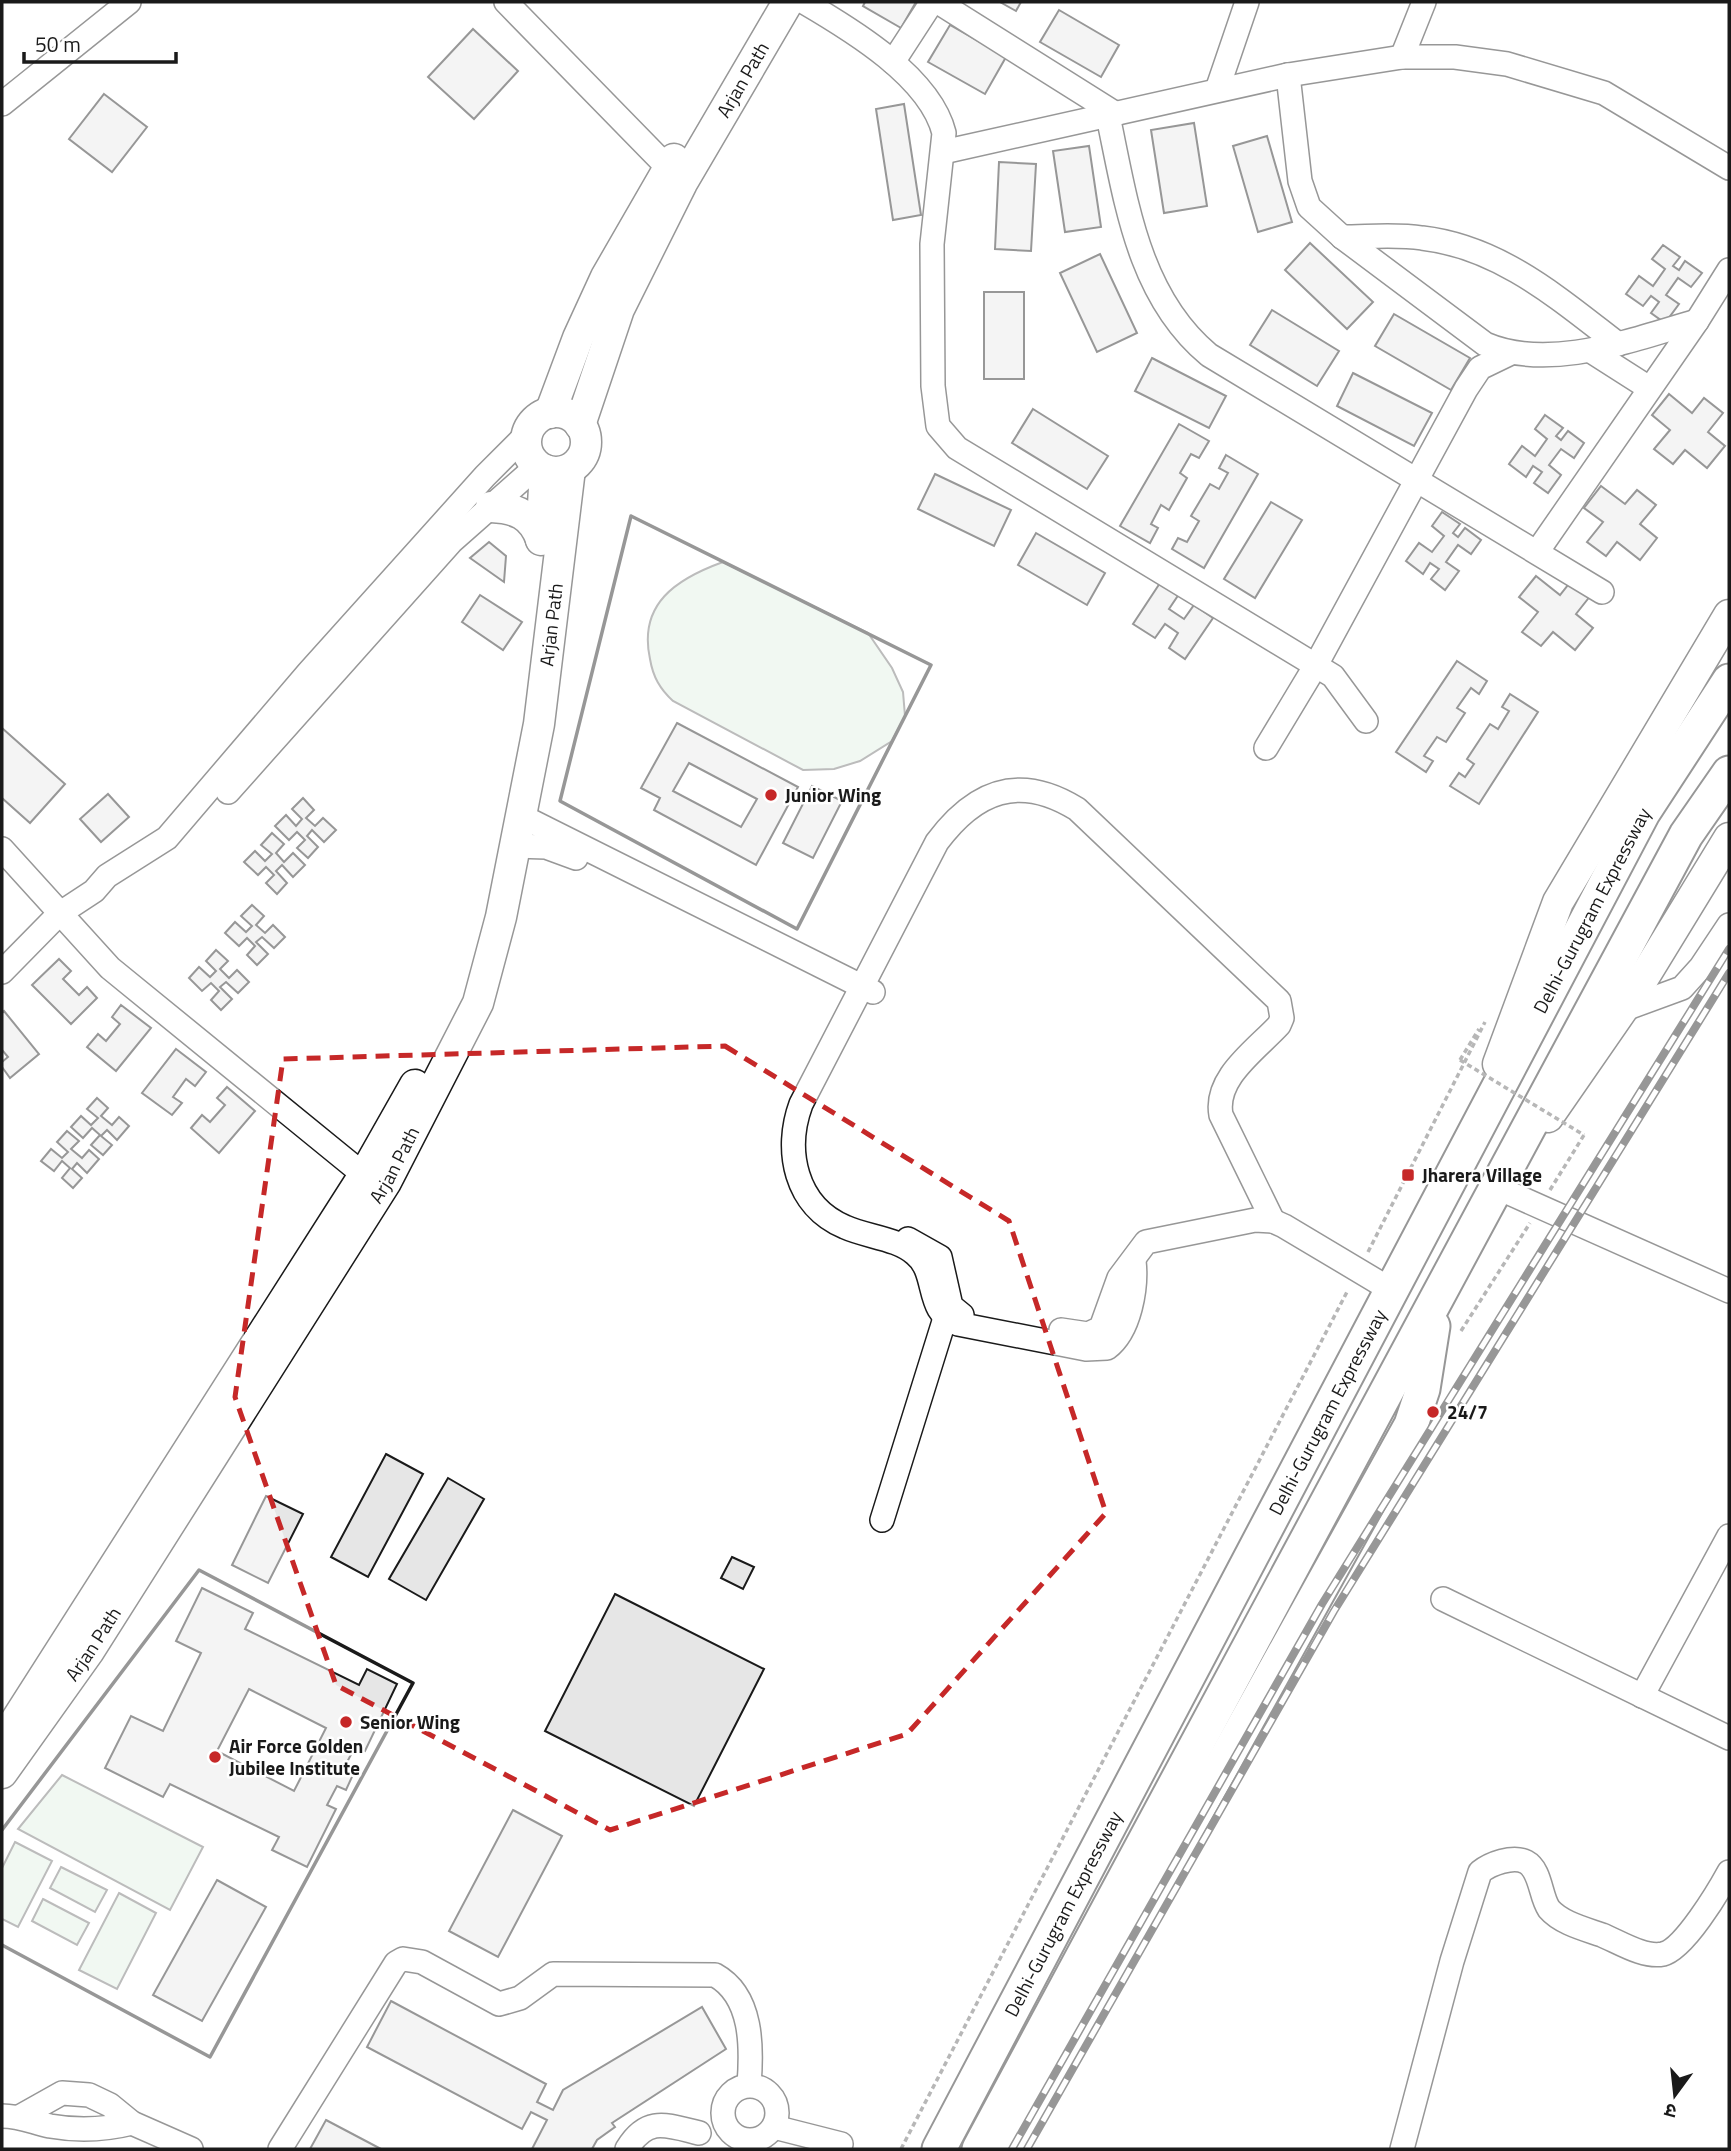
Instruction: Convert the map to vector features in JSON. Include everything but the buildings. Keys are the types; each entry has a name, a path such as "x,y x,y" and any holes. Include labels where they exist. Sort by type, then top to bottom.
{"highway":[{"name":"Delhi-Gurugram Expressway","path":"939,2149 1463,1160 1643,813 1729,681"},
{"name":"Delhi-Gurugram Expressway","path":"979,2149 1686,835 1729,773"},
{"path":"1009,2149 1411,1425 1423,1389 1436,1303"}],"main road":[{"name":"Arjan Path","path":"580,425 610,330 676,176 765,2"},
{"name":"Arjan Path","path":"550,413 578,338 606,277 676,176 788,2"},
{"path":"550,413 566,415 580,425 586,441 577,464 550,468 527,452 526,435 535,421 550,413"},
{"name":"Arjan Path","path":"2,1742 363,1175 458,1008 486,901 519,719 550,468"},
{"name":"Arjan Path","path":"2,1773 89,1651 386,1182 478,1003 491,964 539,724 550,468"},
{"path":"491,507 524,514 536,526 541,539"},
{"path":"1463,1160 1558,902 1729,615"},
{"path":"1498,1188 1622,1010 1729,838"}],"street":[{"path":"2,104 129,2"},
{"path":"506,2 676,176"},
{"path":"804,2 893,62 931,100 944,133 935,208 932,275 935,414 944,437 957,448 1316,665 1342,685 1366,721"},
{"path":"893,62 932,2"},
{"path":"938,2 1112,115 1138,247 1162,299 1187,337 1209,355 1602,593"},
{"path":"1217,90 1247,2"},
{"path":"1402,57 1424,2"},
{"path":"943,152 1288,75 1402,57 1455,57 1507,64 1604,93 1729,168"},
{"path":"1288,75 1300,181 1309,207 1342,237 1474,338 1511,353 1591,351 1698,321"},
{"path":"1342,237 1424,238 1491,257 1543,286 1618,344"},
{"path":"1537,552 1698,321 1729,270"},
{"path":"1591,351 1649,388"},
{"path":"1266,748 1316,665 1480,368 1511,353"},
{"path":"2,972 59,914 93,891 107,876 167,838 308,673 485,476 526,435"},
{"path":"93,891 115,887 158,862 180,845 450,542 491,507 550,468"},
{"path":"1133,1261 1135,1280 1130,1302 1119,1335 1107,1348 1086,1349 958,1324 945,1318 936,1307 926,1269 915,1254 833,1221 804,1190 792,1159 792,1133 801,1104 940,861 958,834 970,823 998,808 1035,802 1046,803 1063,812 1107,846 1281,1010 1279,1025 1227,1080 1219,1102 1221,1115 1273,1221"},
{"path":"521,816 865,995"},
{"path":"515,846 546,847 570,855 865,995"},
{"path":"2,849 59,914 131,987 363,1175"},
{"path":"1622,1010 1682,988 1701,967 1729,925"},
{"path":"865,995 810,1113 802,1143 809,1177 829,1203 935,1252 943,1262 951,1306 964,1316 1088,1334 1096,1332 1105,1323 1119,1278 1133,1261 1141,1245 1255,1220 1273,1221 1393,1291"},
{"path":"1498,1188 1729,1291"},
{"path":"882,1520 945,1318"},
{"path":"1642,1696 1729,1535"},
{"path":"1443,1599 1729,1738"},
{"path":"1402,2149 1452,1961 1480,1872 1489,1865 1518,1860 1527,1862 1549,1909 1564,1920 1647,1953 1662,1954 1679,1946 1729,1872"},
{"path":"280,2149 396,1963 403,1959 422,1962 499,2004 520,1998 553,1974 715,1975 726,1981 736,1994 747,2024 749,2085"},
{"path":"627,2149 642,2129 652,2126 691,2141 721,2120 729,2095 738,2088 749,2085 761,2087 770,2094 776,2104 774,2127 764,2136 752,2140 730,2132 721,2120"},
{"path":"12,2116 48,2098 62,2093 76,2093 102,2099 132,2123 191,2149"},
{"path":"12,2116 51,2126 82,2130 110,2129 132,2123"},
{"path":"774,2127 841,2144"}],"path":[{"path":"901,2149 1359,1270 1488,1016 1461,1060 1584,1135 1558,1176"}],"highlighted area":[{"path":"725,1046 1009,1221 1106,1513 907,1734 610,1830 336,1685 235,1397 283,1059"}],"green space":[{"path":"723,562 868,633 892,668 903,692 905,716 892,741 860,761 834,769 803,770 668,696 655,677 650,659 648,640 655,609 664,596 676,586"},
{"path":"62,1775 203,1847 170,1910 18,1829"},
{"path":"15,1842 52,1861 18,1927 2,1919 2,1868"},
{"path":"61,1867 107,1890 95,1912 50,1888"},
{"path":"119,1893 156,1913 117,1989 79,1970"},
{"path":"43,1899 89,1923 77,1945 32,1921"}],"railway":[{"path":"1012,2149 1322,1604 1729,949"},
{"path":"1027,2149 1334,1611 1729,973"}],"wall":[{"path":"631,516 931,665 797,929 560,801 631,516"},
{"path":"2,1830 199,1570 413,1683 210,2057 2,1945"}],"place":[{"name":"Junior Wing","path":"771,795"},
{"name":"Jharera Village","path":"1408,1175"},
{"name":"24/7","path":"1433,1412"},
{"name":"Senior Wing","path":"346,1722"},
{"name":"Air Force Golden Jubilee Institute","path":"215,1757"}]}
